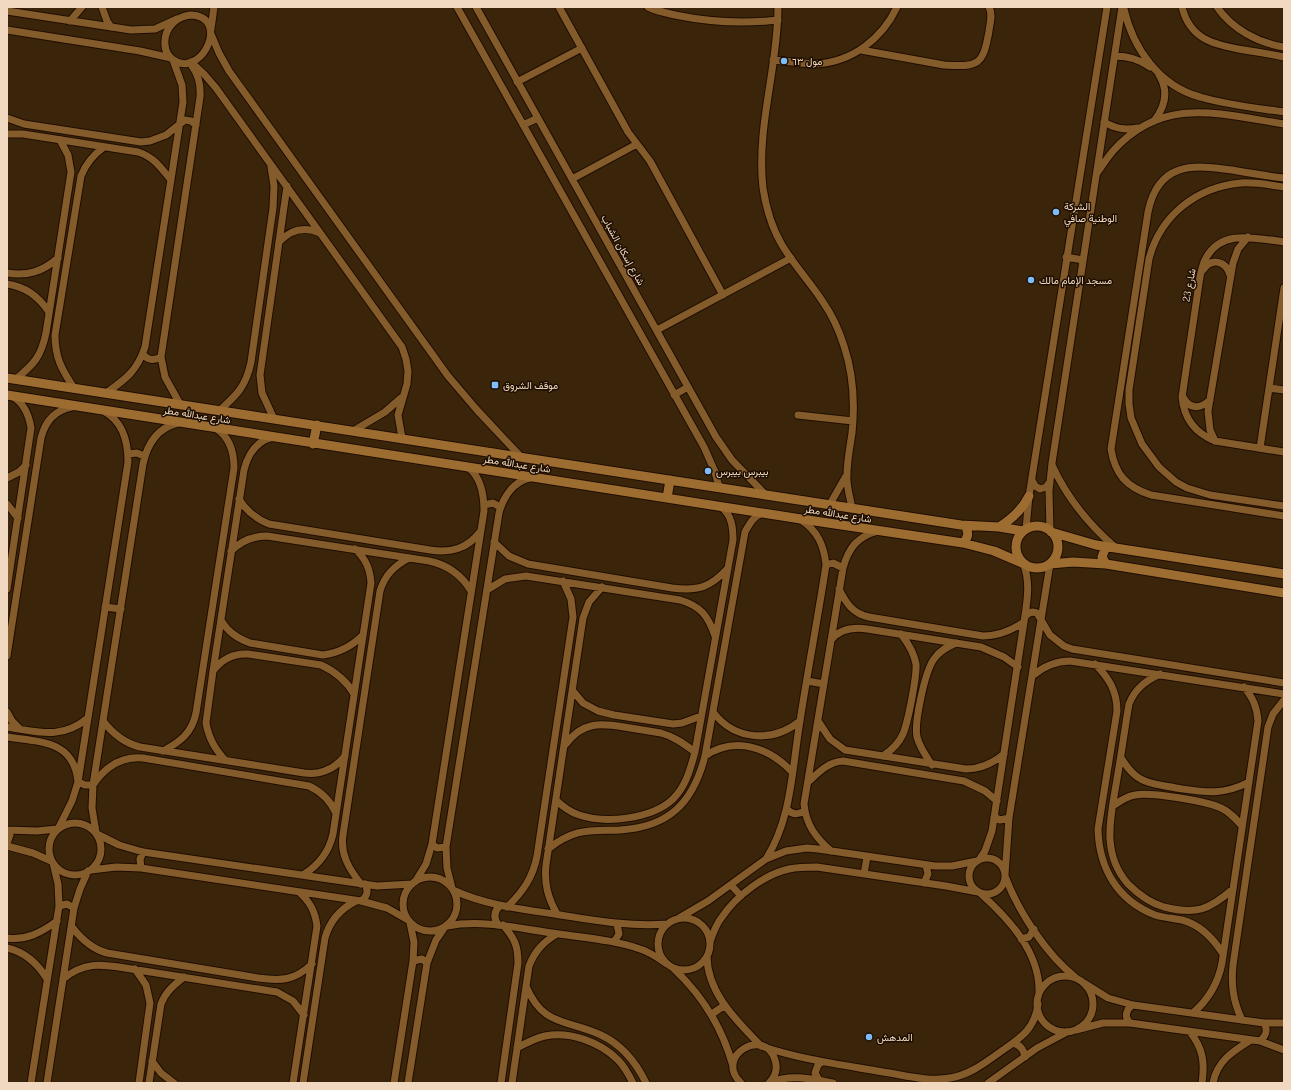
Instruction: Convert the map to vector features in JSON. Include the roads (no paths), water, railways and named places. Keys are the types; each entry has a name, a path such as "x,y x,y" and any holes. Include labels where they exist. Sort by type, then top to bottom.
{"street":[{"path":"70,21 82,7"},
{"path":"102,7 106,20 111,27"},
{"path":"31,1083 59,906 58,884 48,848 52,834 58,828 72,801 78,782 128,454 123,433 118,424 112,416 101,411 104,393 129,376 135,369 143,354 180,123 183,94 180,76 172,59 167,54 164,42 168,30 191,7"},
{"path":"7,30 140,51 172,59 180,63 190,62 201,56 208,47 214,7"},
{"path":"457,7 710,460 720,487"},
{"name":"شارع إسكان الشباب","path":"476,7 724,449 732,460 765,494"},
{"path":"559,7 624,126 650,160 723,295"},
{"path":"648,7 668,14 704,20 748,22 778,20"},
{"path":"778,7 778,20 763,138 762,172 764,189 770,216 775,230 791,258 823,302 840,335 850,371 853,398 853,421 846,476 852,508"},
{"path":"773,60 806,63 839,60 860,50 878,35 889,21 897,7"},
{"path":"860,50 938,64 956,66 972,65 981,59 986,50 991,15 989,7"},
{"path":"1025,530 1066,257 1106,7"},
{"path":"469,468 474,472 482,488 484,505 432,844 426,864 407,891 404,898 403,906 405,914 416,928 431,931 438,930 446,926 470,922 501,925 614,942 642,949 674,968 689,970 697,967 703,962 707,955 714,929 729,907 763,879 789,869 817,867 991,894 996,891 1001,887 1005,876 1009,818 1050,564 1056,556 1058,546 1055,536 1051,532 1050,483 1052,463 1123,7"},
{"path":"1123,7 1135,42 1157,72 1163,84 1165,97 1162,110 1154,121"},
{"path":"1182,7 1191,27 1198,35 1206,40 1226,47 1284,57"},
{"path":"1217,7 1228,20 1251,36 1265,42 1284,47"},
{"path":"7,11 131,30 155,29 181,18 196,15 206,21 229,72 421,340 462,393 521,457"},
{"path":"7,36 16,31"},
{"path":"518,82 582,48"},
{"path":"1115,56 1127,56 1139,60 1177,87 1198,97 1284,112"},
{"path":"180,404 165,376 161,357 200,97 200,83 190,62"},
{"path":"190,62 210,81 402,347 408,371 407,384 398,416 402,438"},
{"path":"1096,175 1121,142 1142,127 1167,116 1181,113 1209,112 1284,124"},
{"path":"7,118 19,123 141,142 166,135 180,123 188,120 196,125"},
{"path":"523,125 538,118"},
{"path":"1104,122 1110,126 1124,129 1142,127"},
{"path":"17,134 16,128 19,123"},
{"path":"7,134 60,140 144,154 156,161 171,180"},
{"path":"11,378 29,369 39,357 46,333 70,181 70,164 68,155 60,140"},
{"path":"131,151 134,147 133,141"},
{"path":"572,179 637,144"},
{"path":"74,388 59,363 55,345 55,335 81,176 88,162 104,147"},
{"path":"220,410 241,389 249,372 272,221 274,197 271,165"},
{"path":"1284,178 1200,166 1188,167 1175,171 1165,178 1156,188 1150,199 1112,449 1113,459 1117,470 1123,478 1136,489 1151,495 1284,516"},
{"path":"70,181 74,179 80,182"},
{"path":"1284,188 1256,183 1231,185 1199,195 1176,211 1163,227 1153,246 1131,375 1129,404 1136,431 1142,444 1159,467 1176,482 1197,492 1284,506"},
{"path":"274,419 262,393 260,376 287,186"},
{"path":"272,221 276,219 282,222"},
{"path":"279,242 294,230 303,228 321,234"},
{"name":"شارع 23","path":"1284,242 1237,237 1227,240 1218,246 1210,253 1204,262 1200,277 1182,397 1183,407 1191,425 1206,437 1215,441 1284,452"},
{"path":"1215,441 1208,424 1210,400 1230,276 1235,255 1242,242 1248,237"},
{"path":"1066,257 1083,260"},
{"path":"7,272 17,274 35,273 58,258"},
{"path":"657,330 791,258"},
{"path":"1200,277 1206,265 1212,262 1218,262 1224,265 1229,269 1230,276"},
{"path":"11,284 18,283 20,280 20,276 17,274"},
{"path":"11,284 31,293 38,298 49,312"},
{"path":"1260,448 1284,288"},
{"path":"1130,323 1139,324"},
{"path":"46,333 47,337 50,338 53,338 55,335"},
{"path":"143,354 151,360 161,357"},
{"path":"249,372 250,376 254,378 260,376"},
{"name":"شارع عبدالله مطر","path":"11,378 965,526 999,527 1025,530"},
{"path":"674,395 688,387"},
{"path":"1269,388 1284,390"},
{"path":"7,587 30,437 30,420 27,413 18,400 9,396"},
{"name":"شارع عبدالله مطر","path":"9,396 963,543 994,551 1022,563"},
{"path":"353,431 385,412 403,396"},
{"path":"1182,397 1189,405 1195,407 1200,407 1210,400"},
{"path":"7,656 43,430 51,417 64,408 73,406"},
{"path":"798,415 853,421"},
{"path":"47,1083 74,908 80,889 90,870 96,865 101,853 101,846 96,833 92,808 93,785 144,456 148,447 160,431 169,425 178,423"},
{"path":"313,444 317,425"},
{"path":"163,751 180,741 195,721 234,468 234,458 229,441 223,433 216,429"},
{"path":"30,437 34,435 41,438"},
{"path":"225,760 214,747 206,723 213,671 246,460 257,445 264,439 273,437"},
{"path":"128,454 137,453 144,456"},
{"path":"1052,463 1065,491 1082,515 1112,547"},
{"path":"7,478 19,472 26,465"},
{"path":"234,468 239,467 244,470"},
{"path":"830,504 846,476"},
{"path":"408,1083 427,963 436,940 455,916 457,909 456,896 446,868 446,847 500,507 507,494 516,484 524,479 532,477"},
{"path":"667,498 670,480"},
{"path":"1032,480 1035,486 1040,488 1046,487 1050,483"},
{"path":"999,527 1014,517 1025,504 1029,496"},
{"path":"239,499 252,515 260,521 269,524 441,552 451,551 464,546 475,538 481,530"},
{"path":"484,505 492,502 500,507"},
{"path":"7,504 18,518"},
{"path":"556,800 570,811 579,815 597,818 631,817 653,812 663,807 680,791 686,781 695,752 733,540 730,517 726,510 721,506"},
{"path":"548,849 566,837 580,832 633,828 658,822 670,815 680,806 695,785 705,756 745,532 755,516 762,513"},
{"path":"766,859 777,840 787,809 826,565 822,543 817,534 801,519"},
{"path":"267,536 266,528 269,524"},
{"path":"963,543 968,535 968,530 965,526"},
{"path":"741,1083 733,1070 737,1053 748,1046 763,1046 790,1055 822,1062 918,1078 939,1079 959,1076 973,1070 1014,1043 1030,1029 1035,1017 1039,995 1039,978 1035,964 1021,939 1001,914 971,884 969,874 973,865 978,860 989,841 997,801 1025,620 1027,581 1026,571 1017,554 1016,544 1020,535 1025,530 1038,526 1051,532 1085,542 1284,574"},
{"path":"831,851 811,830 804,804 843,568 849,552 859,539 867,534 878,531"},
{"path":"231,551 244,541 259,536 355,549 439,563 458,574 471,591"},
{"path":"733,540 738,538 743,541"},
{"path":"494,542 514,558 538,567 672,588 693,590 703,587 712,583 728,568"},
{"path":"1106,564 1102,557 1103,553 1112,547"},
{"path":"303,875 311,870 324,856 332,839 371,583 367,564 362,555 355,549"},
{"path":"439,563 443,558 441,552"},
{"path":"303,1083 325,938 328,929 336,916 347,905 359,901 366,896 367,892 363,884 347,863 342,847 342,840 382,586 389,572 395,566 409,558"},
{"path":"1022,563 1036,569 1050,564 1073,562 1106,564 1284,593"},
{"path":"826,565 833,563 843,568"},
{"path":"537,577 536,572 538,567"},
{"path":"487,590 500,581 515,576 537,577 670,599 689,603 704,613 709,621 715,638"},
{"path":"501,1083 518,963 517,946 514,939 501,925 495,921 495,912 517,898 532,876 536,863 573,617 571,599 563,581"},
{"path":"371,583 375,582 382,586"},
{"path":"557,914 546,891 545,878 548,849 583,618 589,602 602,588"},
{"path":"670,599 673,595 672,588"},
{"path":"839,588 846,603 864,616 983,636 992,636 1009,631 1025,620 1028,613 1034,612 1039,615 1045,628 1054,638 1064,646 1072,649 1284,683"},
{"path":"105,607 120,609"},
{"path":"211,615 221,618 230,632 236,637 250,643 323,654 332,654 349,647 363,635"},
{"path":"573,617 580,615 583,618"},
{"path":"862,628 860,622 864,616"},
{"path":"831,640 841,631 862,628 981,647 1004,657 1018,667"},
{"path":"883,756 895,747 903,734 906,726 916,673 912,652 900,634"},
{"path":"981,647 984,641 983,636"},
{"path":"248,654 246,648 250,643"},
{"path":"932,765 919,744 916,729 926,674 934,658 941,651 956,643"},
{"path":"1070,661 1072,649"},
{"path":"213,671 218,664 228,657 248,654 321,666 341,676 354,694"},
{"path":"321,666 324,662 323,654"},
{"path":"1032,676 1046,666 1062,661 1070,661 1284,694"},
{"path":"1095,664 1108,678 1116,694 1117,711 1098,829 1100,854 1109,876 1116,887 1135,904 1145,910 1157,915 1182,920 1202,929 1210,936 1223,954"},
{"path":"1194,680 1196,669"},
{"path":"916,673 922,671 926,674"},
{"path":"1160,674 1144,683 1137,689 1129,704 1109,829 1111,850 1119,870 1132,888 1161,906 1184,910 1201,910 1217,902 1233,889"},
{"path":"808,681 824,684"},
{"path":"1193,1013 1210,996 1218,980 1222,963 1258,720 1254,702 1244,687"},
{"path":"573,691 580,700 590,708 607,714 663,723 682,723 701,716"},
{"path":"706,692 716,694"},
{"path":"1242,1020 1232,994 1231,980 1269,722 1273,714 1284,700"},
{"path":"454,702 469,704"},
{"path":"1117,711 1124,710 1128,713"},
{"path":"352,711 362,713"},
{"path":"7,712 12,721 19,728"},
{"path":"713,712 719,720 728,727 738,732 752,735 763,736 778,734 800,721"},
{"path":"604,724 604,717 607,714"},
{"path":"7,727 46,733 68,730 79,725 88,718"},
{"path":"1258,720 1262,718 1269,722"},
{"path":"103,721 116,736 124,741 140,747 312,774 334,768 345,756"},
{"path":"195,721 196,724 201,726 206,723"},
{"path":"818,721 830,739 845,750 932,765 966,769 982,768 1004,754"},
{"path":"661,733 665,729 663,723"},
{"path":"564,746 574,735 586,727 595,724 604,724 661,733 679,740 695,752"},
{"path":"906,726 910,730 916,729"},
{"path":"45,743 48,737 46,733"},
{"path":"750,747 752,735"},
{"path":"7,737 56,746 65,752 72,760 77,770 78,782"},
{"path":"705,756 721,748 730,746 750,747 774,755 792,772"},
{"path":"138,757 135,752 140,747"},
{"path":"843,761 841,754 845,750"},
{"path":"93,785 105,769 113,764 122,760 138,757 309,786 323,793 333,806 336,813"},
{"path":"1121,758 1128,768 1138,777 1158,785 1206,792 1225,791 1237,788 1249,782"},
{"path":"808,782 831,763 843,761 964,781 985,791 997,801"},
{"path":"964,781 967,777 966,769"},
{"path":"309,786 313,779 312,774"},
{"path":"686,781 695,785"},
{"path":"78,782 85,785 93,785"},
{"path":"1157,795 1154,790 1158,785"},
{"path":"1204,802 1207,798 1206,792"},
{"path":"1113,806 1123,799 1135,795 1157,795 1204,802 1230,813 1242,826"},
{"path":"787,809 793,814 805,811"},
{"path":"994,817 1000,820 1009,818"},
{"path":"596,830 594,824 597,818"},
{"path":"7,830 37,831 58,828 72,822 78,822 85,824 96,833 119,845 143,852 363,884 389,886 413,883 421,879 435,877 447,883 453,889 475,899 504,906 617,924 667,924"},
{"path":"7,830 10,835 7,843"},
{"path":"332,839 337,842 342,840"},
{"path":"432,844 437,848 446,847"},
{"path":"7,846 33,853 52,862 57,868 69,874 76,875 90,870 116,867 141,868 375,904 387,908 410,922 414,942 413,961 394,1083"},
{"path":"667,964 659,953 658,939 661,931 667,924 699,907 766,859 776,854 796,848 807,848 926,865 952,866 990,858 996,860 1000,864 1012,895 1034,929 1060,964 1084,983 1108,998 1133,1005 1264,1023 1284,1023"},
{"path":"141,868 140,859 143,852"},
{"path":"864,874 867,857"},
{"path":"536,863 540,867 546,865"},
{"path":"924,883 928,874 926,865"},
{"path":"1109,876 1119,870"},
{"path":"731,885 741,896"},
{"path":"293,1083 317,926 312,907 306,898 299,892"},
{"path":"59,906 67,904 74,908"},
{"path":"1182,920 1185,916 1184,910"},
{"path":"679,918 692,919 703,926 708,934 710,942"},
{"path":"47,979 38,967 27,957 8,948 12,942 9,938 20,938 35,934 57,921"},
{"path":"614,942 618,934 617,924"},
{"path":"72,927 84,941 95,949 107,953 258,978 279,980 288,979 297,976 312,964"},
{"path":"1021,939 1029,937 1034,929"},
{"path":"512,1083 529,966 532,958 540,947 549,938 557,934"},
{"path":"316,937 320,935 325,938"},
{"path":"707,955 709,975 712,984 725,1005 774,1056 776,1070 770,1082"},
{"path":"126,957 123,962 126,968"},
{"path":"413,961 422,959 427,963"},
{"path":"518,963 524,962 529,966"},
{"path":"1222,963 1227,966 1233,965"},
{"path":"63,979 74,971 96,964 135,969 277,992 285,996 299,1007 304,1015"},
{"path":"674,968 694,989 712,1014 724,1038 736,1083"},
{"path":"135,969 146,985 149,994 150,1012 139,1083"},
{"path":"1039,995 1043,987 1050,980 1068,976 1077,978"},
{"path":"149,1083 164,996 169,989 184,977"},
{"path":"256,988 259,984 258,978"},
{"path":"1076,1030 1084,1025 1090,1017 1093,1009 1093,999 1090,991 1084,983"},
{"path":"526,986 539,1008 550,1018 590,1030 613,1042 632,1059 646,1083"},
{"path":"1038,1004 1039,1013 1043,1021 1058,1031 1067,1032"},
{"path":"712,1014 725,1005"},
{"path":"1130,1023 1126,1014 1127,1010 1133,1005"},
{"path":"150,1012 155,1010 160,1013"},
{"path":"558,1035 557,1028 560,1022"},
{"path":"988,1083 1047,1042 1067,1032 1103,1023 1130,1023 1260,1041 1284,1050"},
{"path":"1260,1041 1264,1038 1267,1030 1264,1023"},
{"path":"1190,1032 1201,1049 1204,1059 1202,1081"},
{"path":"517,1048 536,1039 558,1035 588,1041 608,1051 623,1066 633,1083"},
{"path":"1202,1081 1208,1077 1213,1082 1216,1071 1228,1055 1251,1040"},
{"path":"1014,1043 1023,1049 1025,1057"},
{"path":"152,1060 161,1073 174,1083"},
{"path":"819,1080 816,1077 816,1068 822,1062"},
{"path":"770,1082 791,1077 833,1083"}],"place":[{"name":"مول ٦٣","path":"784,61"},
{"name":"الشركة الوطنية صافي","path":"1056,212"},
{"name":"مسجد الإمام مالك","path":"1031,280"},
{"name":"موقف الشروق","path":"495,385"},
{"name":"بيبرس بيبرس","path":"708,471"},
{"name":"المدهش","path":"869,1037"}]}
